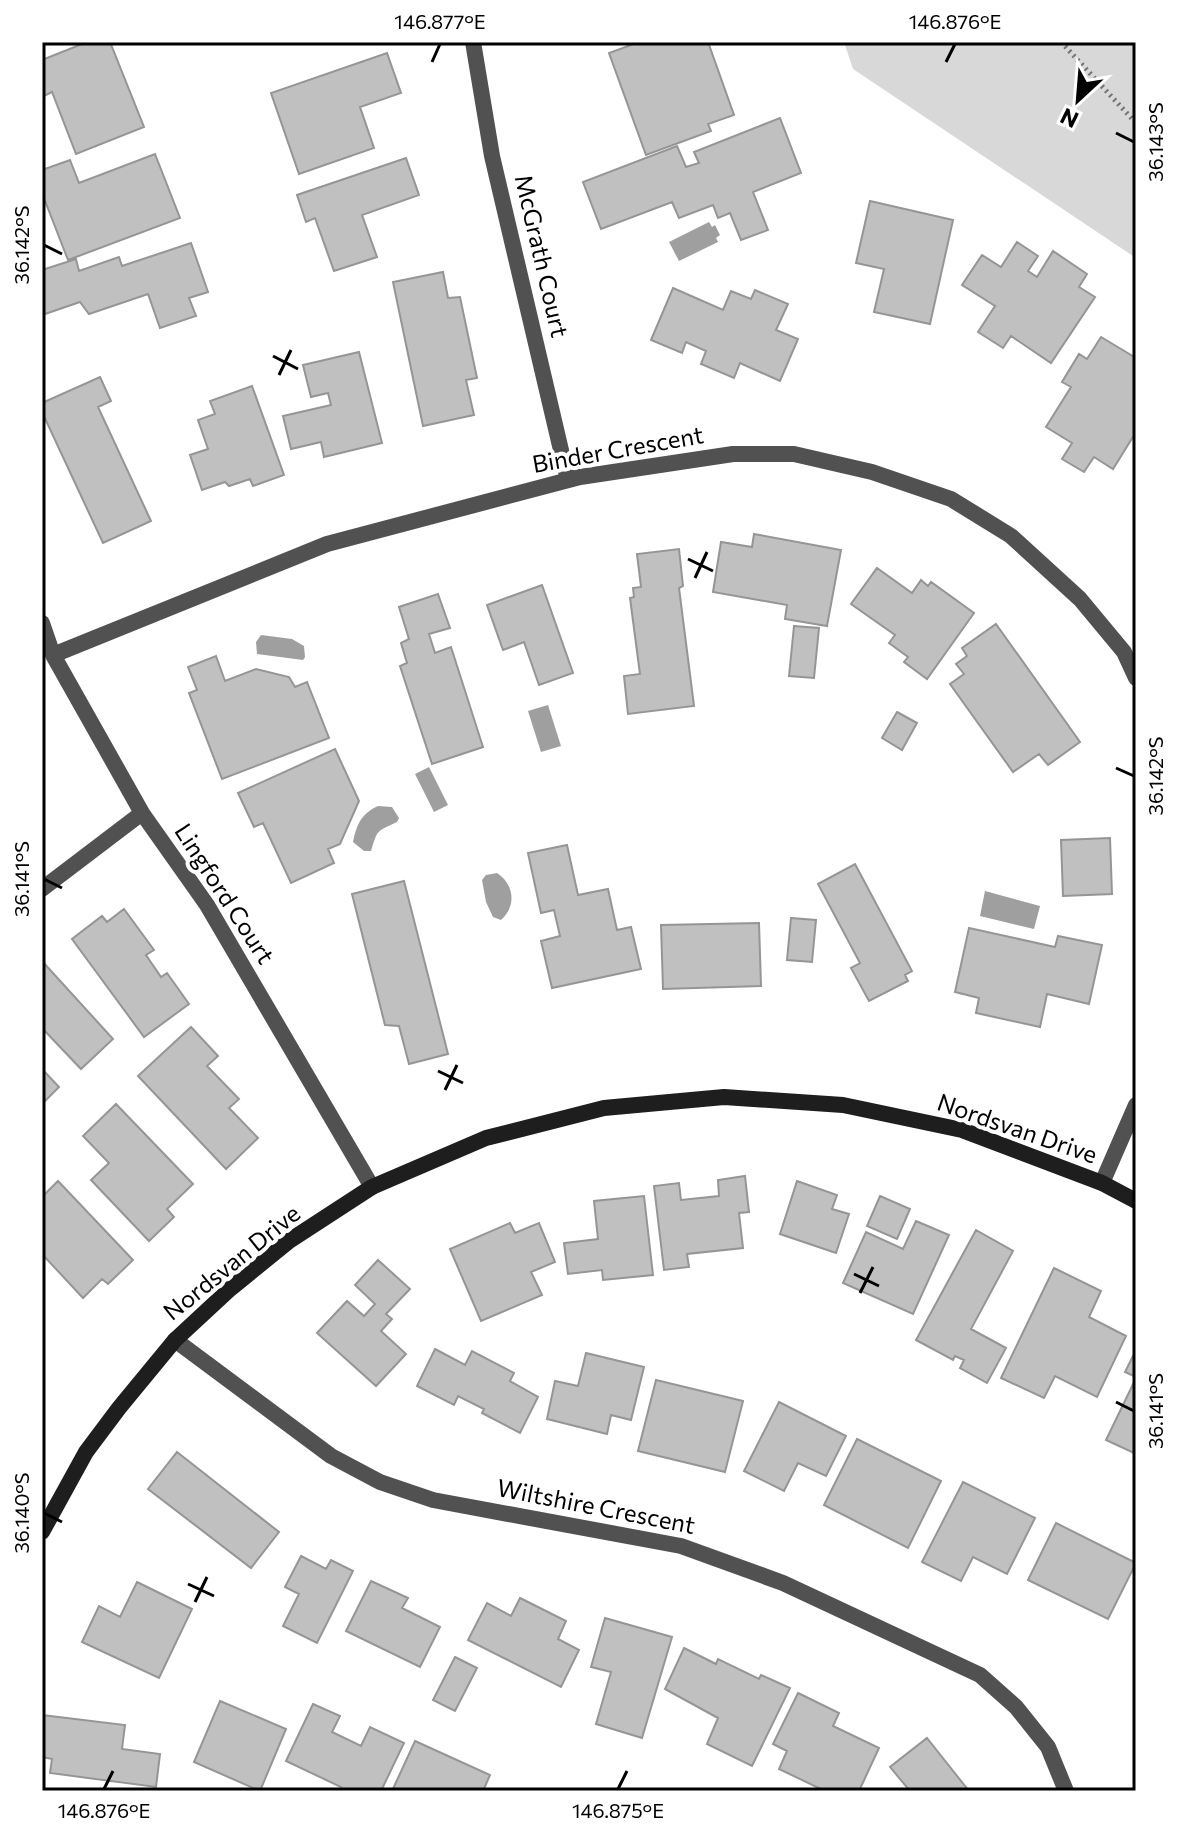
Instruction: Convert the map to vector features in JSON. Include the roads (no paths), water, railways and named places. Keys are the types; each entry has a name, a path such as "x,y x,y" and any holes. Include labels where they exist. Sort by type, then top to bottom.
{"street":[{"name":"McGrath Court","path":"473,42 492,156 568,480"},
{"name":"Binder Crescent","path":"53,655 327,544 568,480 733,454 794,454 872,472 951,499 1011,536 1080,599 1124,652 1136,678"},
{"name":"Lingford Court","path":"42,623 53,655 142,813 207,905 372,1187"},
{"path":"42,889 142,813"},
{"name":"Nordsvan Drive","path":"42,1532 86,1452 175,1340 230,1289 289,1241 372,1187 486,1138 604,1108 724,1097 843,1105 962,1130 1102,1183 1136,1201"},
{"path":"1102,1183 1136,1105"},
{"name":"Wiltshire Crescent","path":"175,1340 331,1456 380,1482 433,1500 681,1546 783,1583 980,1675 1016,1707 1048,1747 1066,1791"}]}
